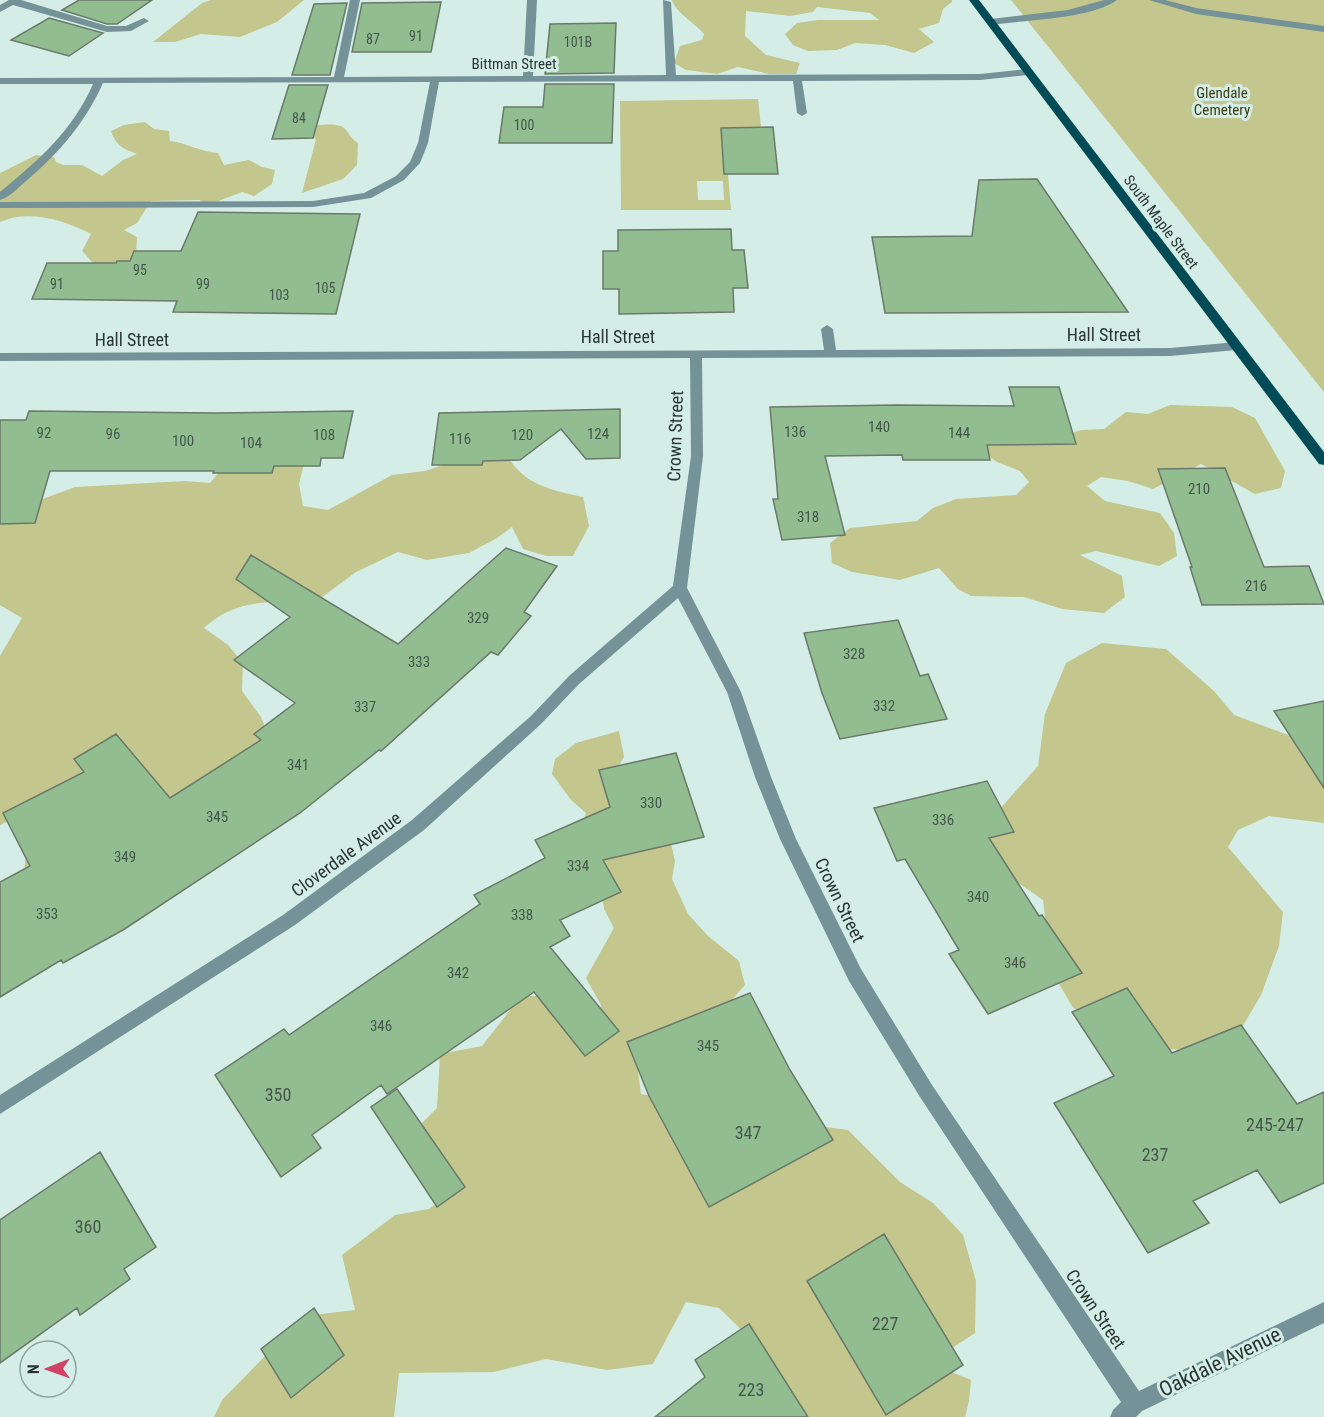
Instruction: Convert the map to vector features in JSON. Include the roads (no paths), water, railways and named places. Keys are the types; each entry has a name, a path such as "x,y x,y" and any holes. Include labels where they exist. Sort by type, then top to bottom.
{"main road":[{"name":"South Maple Street","path":"974,0 1324,461"}],"street":[{"path":"338,80 355,0"},
{"path":"528,79 532,0"},
{"path":"991,22 1101,5 1112,0"},
{"path":"1154,0 1196,11 1324,29"},
{"path":"0,9 14,1 107,29 128,29 144,21"},
{"path":"666,2 671,78"},
{"name":"Bittman Street","path":"0,81 980,77 1028,72"},
{"path":"796,78 802,113"},
{"path":"0,205 314,204 367,196 400,178 415,163 423,143 435,80"},
{"path":"0,197 34,170 73,131 90,105 99,81"},
{"path":"827,329 830,353"},
{"name":"Hall Street","path":"0,357 1170,352 1237,346"},
{"name":"Crown Street","path":"696,354 697,456 680,588 734,692 763,777 788,839 855,975 1128,1411"},
{"name":"Cloverdale Avenue","path":"0,1105 289,920 418,825 536,720 574,680 680,588"},
{"name":"Oakdale Avenue","path":"1128,1411 1324,1312"}],"park label":[{"name":"Glendale Cemetery","path":"1222,102"}]}
